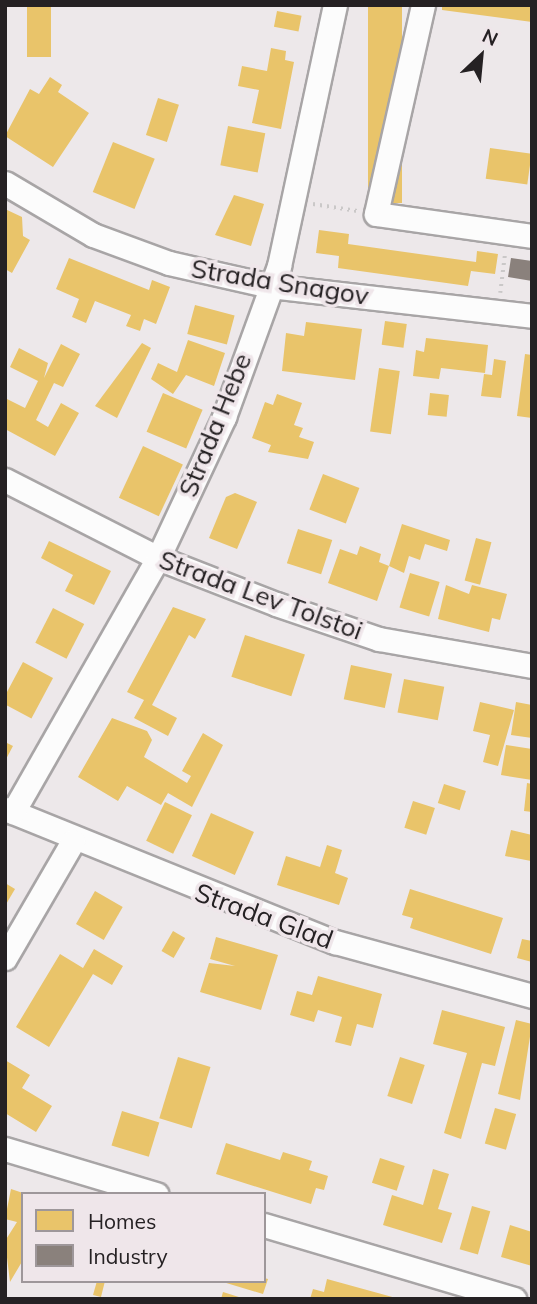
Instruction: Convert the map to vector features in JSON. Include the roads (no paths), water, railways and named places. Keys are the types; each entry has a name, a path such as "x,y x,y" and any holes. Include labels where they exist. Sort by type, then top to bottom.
{"street":[{"name":"Strada Hebe","path":"9,811 158,558 224,417 270,286 294,202 335,5"},
{"path":"423,5 376,214 532,236"},
{"name":"Strada Snagov","path":"5,183 93,235 169,263 270,286 532,316"},
{"name":"Strada Lev Tolstoi","path":"5,480 158,558 379,639 532,666"},
{"name":"Strada Glad","path":"9,811 73,841 335,943 532,996"},
{"path":"5,958 73,841"},
{"path":"5,1149 149,1192"},
{"path":"266,1226 514,1299"}]}
